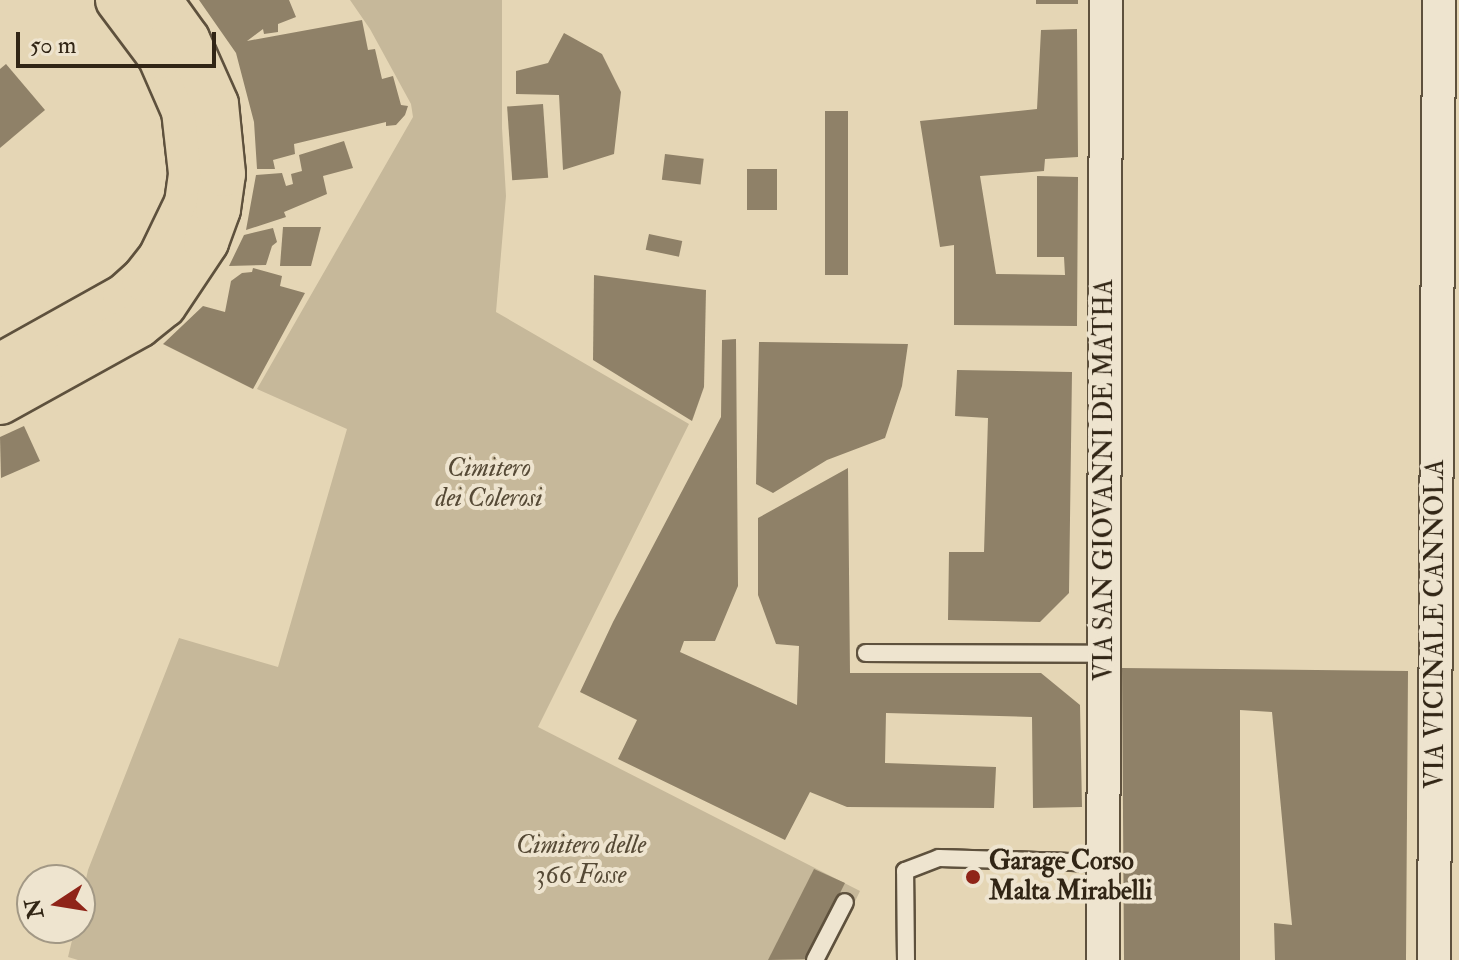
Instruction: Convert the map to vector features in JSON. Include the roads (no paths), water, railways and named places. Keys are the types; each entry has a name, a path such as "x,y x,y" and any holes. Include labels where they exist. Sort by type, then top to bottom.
{"main road":[{"path":"0,366 125,296 144,279 161,257 187,203 191,173 184,111 160,56 118,0"},
{"path":"0,402 139,325 164,305 206,242 218,209 223,174 216,104 187,39 159,0"}],"street":[{"name":"VIA SAN GIOVANNI DE MATHA","path":"1103,960 1106,0"},
{"name":"VIA VICINALE CANNOLA","path":"1434,960 1439,0"}],"lane":[{"path":"866,653 1105,654"},
{"path":"906,960 905,871 939,858 1104,863"},
{"path":"815,960 845,902"}],"place":[{"name":"Garage Corso Malta Mirabelli","path":"973,877"}],"park label":[{"name":"Cimitero dei Colerosi","path":"489,484"},
{"name":"Cimitero delle 366 Fosse","path":"581,861"}]}
